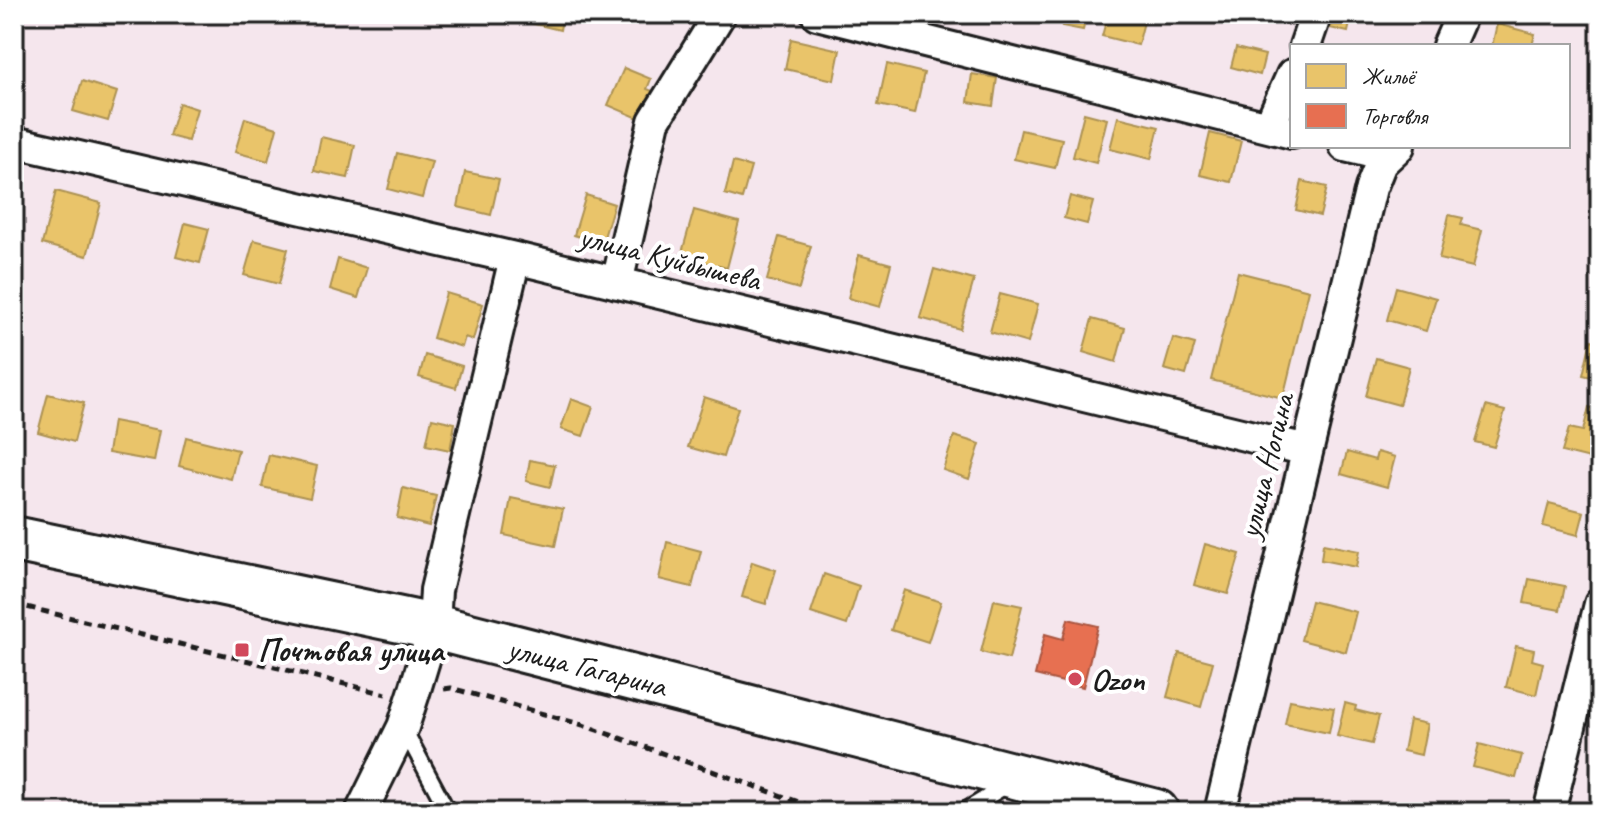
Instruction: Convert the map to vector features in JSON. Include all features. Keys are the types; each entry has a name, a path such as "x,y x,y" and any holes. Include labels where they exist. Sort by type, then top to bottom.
{"main road":[{"name":"улица Гагарина","path":"14,539 434,627 1156,812"}],"street":[{"path":"617,283 654,121 720,14"},
{"path":"817,14 1281,130 1290,85"},
{"path":"1306,44 1316,14"},
{"path":"1449,44 1462,14"},
{"name":"улица Куйбышева","path":"14,142 515,258 1307,450"},
{"path":"1364,148 1392,151"},
{"name":"улица Ногина","path":"1220,812 1371,188 1376,173 1392,151"},
{"path":"361,812 403,727 434,627 436,590 515,258"},
{"path":"1549,812 1600,604"}],"lane":[{"path":"403,727 448,812"},
{"path":"963,812 1020,777"}],"building: Жильё":[{"path":"520,14 563,14 560,30 518,20"},
{"path":"1065,14 1087,14 1083,30 1062,26"},
{"path":"1108,14 1146,14 1138,45 1102,36"},
{"path":"1334,14 1352,14 1348,32 1330,28"},
{"path":"1497,24 1535,34 1532,44 1492,44"},
{"path":"791,39 840,50 834,80 785,69"},
{"path":"1236,48 1265,55 1260,75 1231,67"},
{"path":"887,64 924,73 915,113 878,105"},
{"path":"624,68 651,79 647,89 655,92 643,120 608,105"},
{"path":"972,74 997,78 993,106 968,102"},
{"path":"82,81 117,92 108,121 73,111"},
{"path":"179,103 197,109 188,141 169,136"},
{"path":"1084,113 1107,119 1096,163 1073,157"},
{"path":"1118,117 1159,127 1151,159 1110,149"},
{"path":"245,118 277,128 268,161 235,152"},
{"path":"1021,130 1062,139 1055,168 1014,159"},
{"path":"1210,133 1241,141 1231,182 1200,175"},
{"path":"321,137 355,145 348,178 314,171"},
{"path":"397,153 432,162 422,198 388,189"},
{"path":"733,162 751,167 742,199 725,194"},
{"path":"465,172 499,179 491,215 458,207"},
{"path":"1302,181 1327,187 1320,216 1296,210"},
{"path":"56,191 101,203 87,256 42,244"},
{"path":"586,195 614,204 602,244 574,235"},
{"path":"1070,196 1093,202 1087,224 1064,218"},
{"path":"694,210 739,222 727,268 681,256"},
{"path":"1449,215 1463,218 1461,225 1482,230 1473,267 1439,259"},
{"path":"185,223 209,229 200,263 176,257"},
{"path":"779,237 811,246 799,289 767,280"},
{"path":"254,240 288,249 279,284 244,275"},
{"path":"859,255 891,264 880,307 848,298"},
{"path":"338,259 367,268 358,298 330,289"},
{"path":"934,269 974,280 960,329 920,318"},
{"path":"1238,272 1309,290 1283,398 1211,380"},
{"path":"1396,287 1436,298 1426,331 1387,320"},
{"path":"446,293 483,304 473,340 465,337 462,347 433,338"},
{"path":"1000,294 1038,304 1028,343 990,332"},
{"path":"1092,319 1125,328 1116,362 1083,352"},
{"path":"1173,338 1195,344 1186,375 1164,369"},
{"path":"1591,340 1600,342 1600,379 1583,375"},
{"path":"425,355 462,366 456,388 419,377"},
{"path":"1376,358 1409,367 1399,405 1366,396"},
{"path":"48,394 84,403 74,442 38,432"},
{"path":"704,397 738,408 723,457 688,447"},
{"path":"571,399 593,407 583,436 561,429"},
{"path":"1486,406 1505,411 1494,447 1475,442"},
{"path":"1589,407 1600,410 1598,461 1562,452 1569,428 1583,431"},
{"path":"432,418 455,423 450,450 426,445"},
{"path":"113,421 160,430 154,461 108,453"},
{"path":"954,436 980,444 969,479 943,470"},
{"path":"186,437 238,450 231,479 179,466"},
{"path":"1347,452 1375,460 1377,452 1395,457 1387,487 1341,474"},
{"path":"269,455 317,466 310,498 262,487"},
{"path":"530,460 555,465 550,487 526,481"},
{"path":"403,488 436,496 429,526 397,518"},
{"path":"511,498 563,509 555,546 504,535"},
{"path":"1549,503 1584,512 1578,535 1543,526"},
{"path":"667,542 701,551 692,587 659,579"},
{"path":"1205,544 1240,554 1228,594 1194,585"},
{"path":"1323,544 1359,551 1356,567 1321,560"},
{"path":"752,562 776,570 766,604 742,597"},
{"path":"824,574 859,586 847,625 811,613"},
{"path":"1529,579 1565,586 1560,610 1524,603"},
{"path":"904,590 941,602 928,642 891,630"},
{"path":"994,600 1022,606 1009,659 981,652"},
{"path":"1311,601 1356,612 1346,652 1301,640"},
{"path":"1516,646 1534,650 1532,660 1543,663 1536,695 1506,687"},
{"path":"1179,653 1213,662 1201,707 1167,697"},
{"path":"1290,700 1334,708 1329,733 1285,724"},
{"path":"1345,703 1356,706 1355,710 1379,716 1372,744 1337,736"},
{"path":"1409,720 1427,724 1421,755 1403,751"},
{"path":"1479,744 1522,755 1516,778 1473,767"}],"building: Торговля":[{"path":"1068,619 1098,626 1083,687 1035,675 1045,634 1063,639"}],"place":[{"name":"Почтовая улица","path":"242,650"},
{"name":"Ozon","path":"1075,679"}]}
